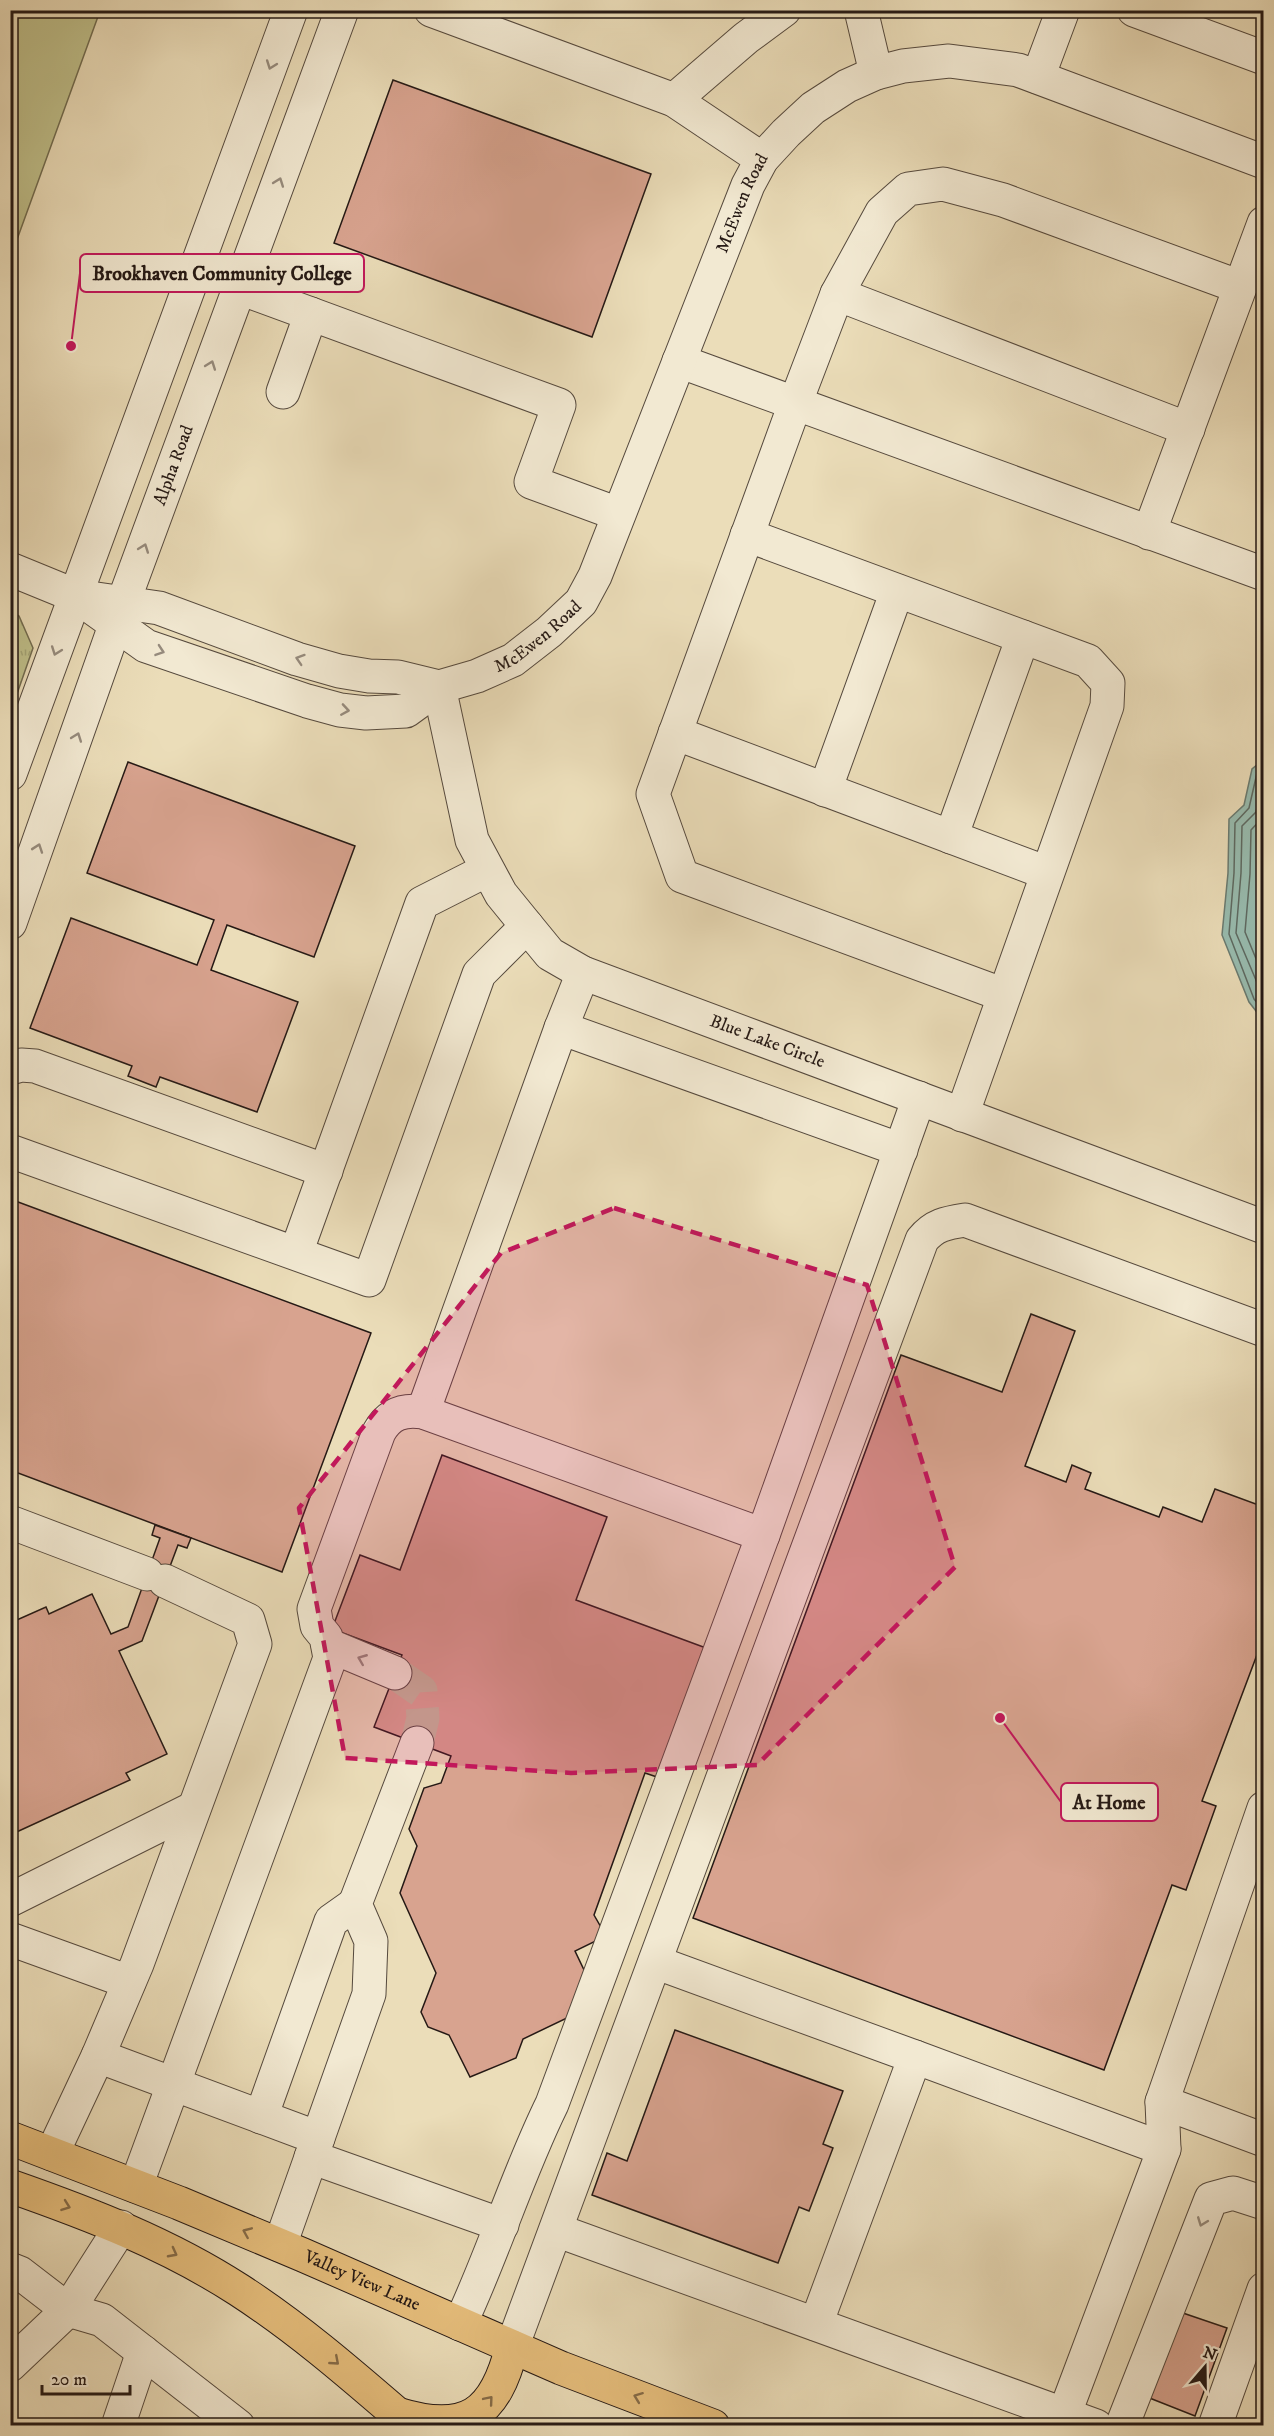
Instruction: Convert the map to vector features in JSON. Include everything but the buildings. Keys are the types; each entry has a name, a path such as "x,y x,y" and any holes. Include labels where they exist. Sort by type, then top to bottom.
{"main road":[{"name":"Valley View Lane","path":"10,2138 280,2245 561,2368 703,2425"},
{"path":"10,2186 121,2227 171,2251 238,2289 312,2340 402,2420 446,2423 477,2413 489,2402 499,2386 512,2347"},
{"path":"121,2227 136,2186"}],"street":[{"path":"10,774 291,10"},
{"name":"Alpha Road","path":"10,923 120,614 342,10"},
{"path":"431,10 674,100 762,159"},
{"path":"674,100 746,38 784,10"},
{"path":"861,10 876,73"},
{"path":"1038,78 1062,10"},
{"path":"1134,10 1263,58"},
{"name":"McEwen Road","path":"10,570 120,614 159,608 297,659 339,671 369,676 398,677 439,687 477,676 513,660 549,633 580,602 595,576 734,217 762,159 813,108 847,86 876,73 903,66 949,61 1018,70 1263,162"},
{"path":"1005,995 682,876 652,794 837,294 882,212 908,189 943,184 1003,200 1240,287"},
{"path":"1149,533 1263,223"},
{"path":"240,288 559,405 531,482 618,514"},
{"path":"837,294 1188,429"},
{"path":"283,392 311,314"},
{"path":"679,361 1263,574"},
{"path":"747,535 1088,661 1108,684 1107,706 962,1115"},
{"path":"825,790 897,591"},
{"path":"951,837 1023,637"},
{"name":"Blue Lake Circle","path":"439,687 472,840 501,894 550,954 583,973 1263,1227"},
{"path":"675,733 1047,873"},
{"path":"296,1253 422,903 487,870"},
{"path":"10,1151 369,1280 479,974 527,926"},
{"path":"423,1412 561,1028 583,973"},
{"path":"561,1028 901,1150"},
{"path":"10,1068 21,1065 35,1066 326,1171"},
{"path":"460,2324 479,2284 535,2139 552,2104 763,1535 919,1098"},
{"path":"512,2347 922,1240 930,1230 944,1223 965,1220 1263,1330"},
{"path":"136,2186 330,1658 326,1637 317,1626 314,1609 384,1423 402,1412 423,1412 763,1535"},
{"path":"10,1522 156,1577 248,1620 255,1644 129,1982 98,2056 52,2154"},
{"path":"328,1645 395,1672"},
{"path":"261,2117 331,1922 356,1904 414,1749"},
{"path":"10,1900 194,1808"},
{"path":"1063,2419 1164,2149 1162,2102 1252,1879 1263,1808"},
{"path":"280,2245 369,1994 371,1941 356,1904"},
{"path":"10,1939 129,1982"},
{"path":"654,1962 1164,2149"},
{"path":"98,2056 261,2117 315,2148 502,2225"},
{"path":"816,2324 915,2057"},
{"path":"1162,2102 1263,2140"},
{"path":"1122,2426 1211,2199 1233,2193 1263,2203"},
{"path":"10,2365 68,2310 121,2227"},
{"path":"556,2230 816,2324 1063,2419 1096,2426"},
{"path":"10,2269 68,2310 102,2320 238,2426"},
{"path":"1215,2426 1263,2289"},
{"path":"117,2426 143,2352"}],"highlighted area":[{"path":"614,1208 867,1285 955,1567 757,1765 571,1773 345,1758 299,1508 501,1253"}],"green space":[{"path":"10,11 100,11 11,256"},
{"path":"11,611 19,616 33,648 11,711"}],"water":[{"path":"1263,760 1263,1020 1249,1002 1222,935 1228,873 1229,819 1244,805 1252,769"}],"tunnel":[{"path":"395,1673 421,1691 423,1718 417,1743"}],"place":[{"name":"Brookhaven Community College","path":"71,346"},
{"name":"At Home","path":"1000,1718"}]}
